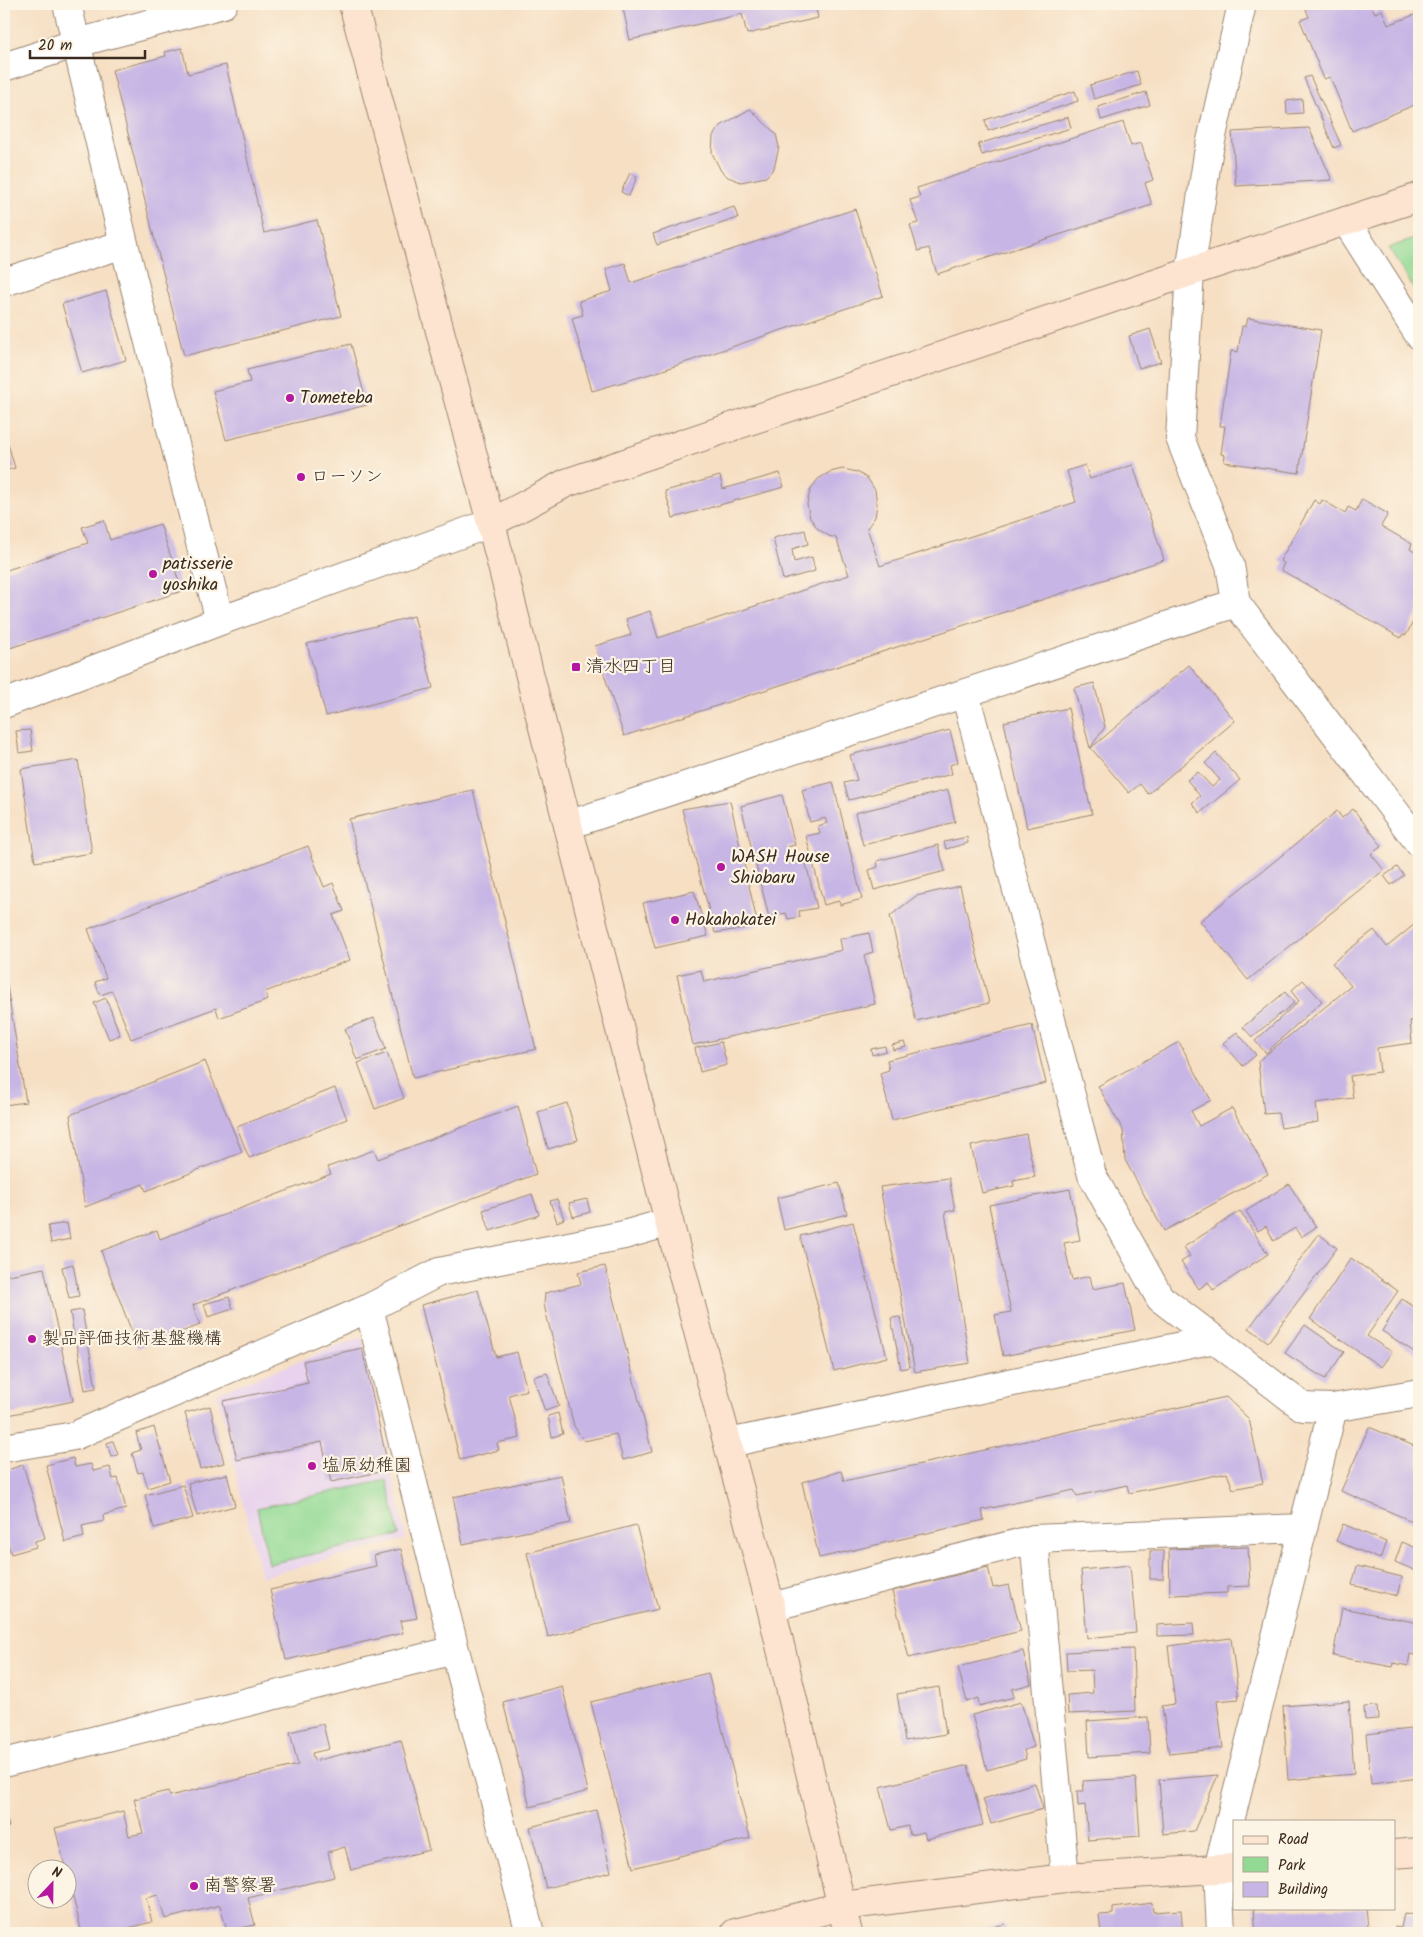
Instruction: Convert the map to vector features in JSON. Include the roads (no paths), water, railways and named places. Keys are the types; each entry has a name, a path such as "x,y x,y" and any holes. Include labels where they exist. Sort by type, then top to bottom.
{"street":[{"path":"67,4 124,244 220,621"},
{"path":"4,67 77,43 223,4"},
{"path":"353,4 491,523 669,1222 729,1442 771,1607 848,1933"},
{"path":"1242,4 1208,154 1190,272 1180,438 1230,565 1236,604 1419,843"},
{"path":"4,704 220,621 491,523 566,483 1190,272 1419,197"},
{"path":"1346,221 1419,335"},
{"path":"4,282 124,244"},
{"path":"568,825 1236,604"},
{"path":"965,693 1092,1176 1160,1298 1303,1407 1333,1408 1419,1393"},
{"path":"4,1448 74,1436 369,1308 439,1272 624,1235 669,1222"},
{"path":"369,1308 455,1650 530,1933"},
{"path":"729,1442 1214,1339"},
{"path":"1237,1820 1303,1528 1333,1408"},
{"path":"771,1607 1034,1539 1303,1528"},
{"path":"1034,1539 1065,1878"},
{"path":"4,1763 455,1650"},
{"path":"1221,1933 1226,1868 1233,1837"},
{"path":"1396,1854 1419,1852"},
{"path":"735,1933 842,1906 1065,1878 1226,1868"}],"place":[{"name":"Tometeba","path":"290,398"},
{"name":"ローソン","path":"301,477"},
{"name":"patisserie yoshika","path":"153,574"},
{"name":"清水四丁目","path":"576,667"},
{"name":"WASH House Shiobaru","path":"721,867"},
{"name":"Hokahokatei","path":"675,920"},
{"name":"製品評価技術基盤機構","path":"32,1339"},
{"name":"塩原幼稚園","path":"312,1466"},
{"name":"南警察署","path":"194,1886"}]}
